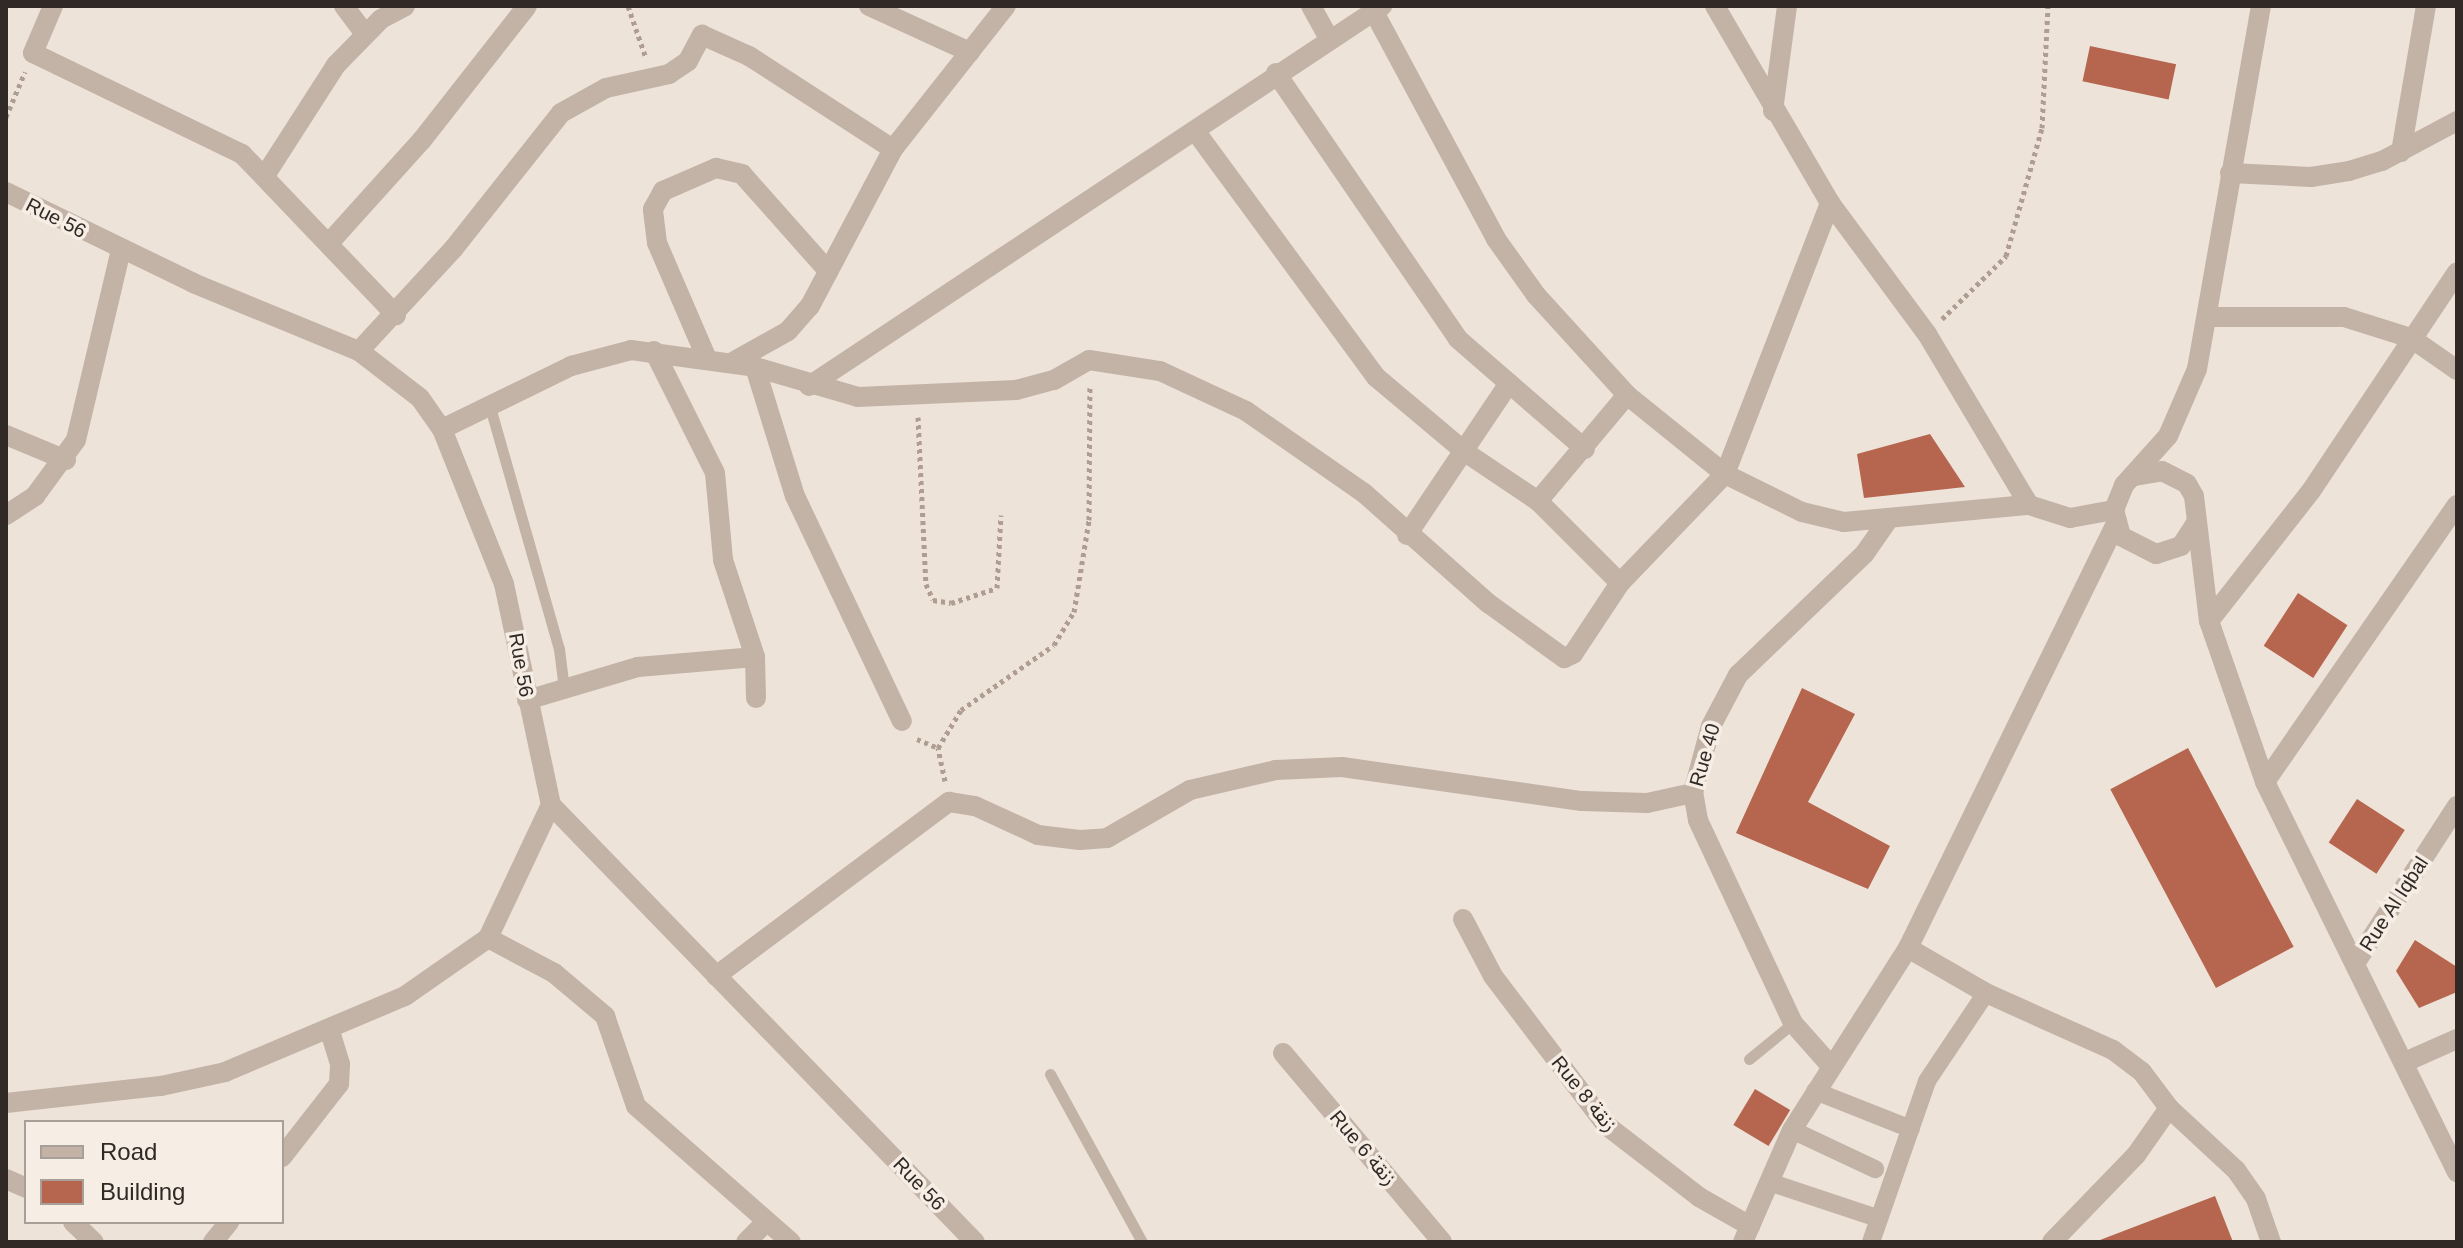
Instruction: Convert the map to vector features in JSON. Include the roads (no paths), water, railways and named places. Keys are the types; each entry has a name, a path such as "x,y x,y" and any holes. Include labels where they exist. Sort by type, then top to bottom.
{"street":[{"path":"53,6 33,53 199,130 266,174 396,315"},
{"path":"344,6 365,34"},
{"path":"266,174 314,93 365,34 405,6"},
{"path":"330,242 440,118 527,6"},
{"path":"869,6 970,52"},
{"path":"731,363 788,331 810,306 893,149 1006,6"},
{"path":"1311,6 1328,37"},
{"path":"1715,6 1773,111 1830,203 1927,334 2029,505"},
{"path":"1773,111 1787,6"},
{"path":"1746,1234 1792,1130 1908,948 1970,811 2093,580 2115,517 2135,476 2168,436 2197,369 2209,317 2230,173 2261,6"},
{"path":"2401,152 2426,6"},
{"path":"809,386 974,271 1196,132 1328,37 1378,9 1496,239 1536,295 1627,395 1725,474 1802,512 1844,522 1887,522 2029,505 2070,518 2115,517"},
{"path":"359,351 396,315 561,113 606,88 654,81 688,61 699,37 715,36 893,149"},
{"path":"1276,73 1458,339 1585,449"},
{"path":"2230,173 2311,177 2401,152 2457,121"},
{"path":"1196,132 1254,204 1348,346 1465,452 1538,501 1620,583"},
{"path":"707,359 657,243 653,209 663,191 716,168 742,174 828,271"},
{"name":"Rue 56","path":"6,192 121,250 359,351 420,398 442,429 504,584 551,805 975,1242"},
{"path":"442,429 602,356 654,351 755,367 809,386 858,397 916,396 1034,386 1089,360 1160,371 1214,393 1364,493 1407,535 1564,658 1573,654 1620,583 1725,474 1830,203"},
{"path":"6,515 35,496 66,460 83,424 121,250"},
{"path":"2209,621 2311,491 2457,272"},
{"path":"2209,317 2344,317 2411,338 2457,370"},
{"path":"654,351 715,473 723,560 755,657 756,698"},
{"path":"755,367 795,496 902,721"},
{"path":"1407,535 1509,383"},
{"path":"1538,501 1585,449 1627,395"},
{"path":"6,435 66,460"},
{"path":"2168,436 2176,476 2194,496 2201,576 2209,621 2265,782 2290,842 2356,962 2457,1172"},
{"path":"2135,476 2176,476"},
{"path":"2265,782 2457,505"},
{"path":"2115,517 2131,545 2169,552 2201,576"},
{"name":"Rue 40","path":"1831,1066 1793,1023 1698,820 1693,793 1711,726 1738,675 1865,553 1887,522"},
{"path":"2169,552 2196,523"},
{"path":"2093,580 2131,545"},
{"path":"527,700 638,667 755,657"},
{"path":"716,976 949,802 975,806 1038,835 1080,840 1107,838 1190,790 1276,770 1342,767 1582,801 1647,803 1693,793"},
{"path":"6,1103 199,1078 330,1031 405,996 488,938 551,805"},
{"name":"Rue Al Iqbal","path":"2356,962 2457,806"},
{"name":"Rue 8 زنقة","path":"1463,919 1493,976 1606,1125 1746,1234"},
{"path":"488,938 554,973 605,1016 636,1106 765,1223 791,1242"},
{"path":"1908,948 1986,993 2113,1050 2142,1072 2169,1108 2236,1170 2256,1199 2271,1242"},
{"path":"1871,1242 1927,1081 1986,993"},
{"path":"284,1154 339,1084 340,1064 330,1031"},
{"path":"2405,1062 2457,1039"},
{"name":"Rue 6 زنقة","path":"1283,1053 1442,1242"},
{"path":"1815,1091 1911,1129"},
{"path":"2052,1242 2136,1155 2169,1108"},
{"path":"1792,1130 1875,1169"},
{"path":"1769,1182 1877,1218"},
{"path":"746,1242 765,1223"},
{"path":"75,1224 94,1242"},
{"path":"213,1242 227,1224"}],"lane":[{"path":"490,407 559,649 564,689"},
{"path":"1749,1059 1793,1023"},
{"path":"1050,1074 1142,1242"}]}
